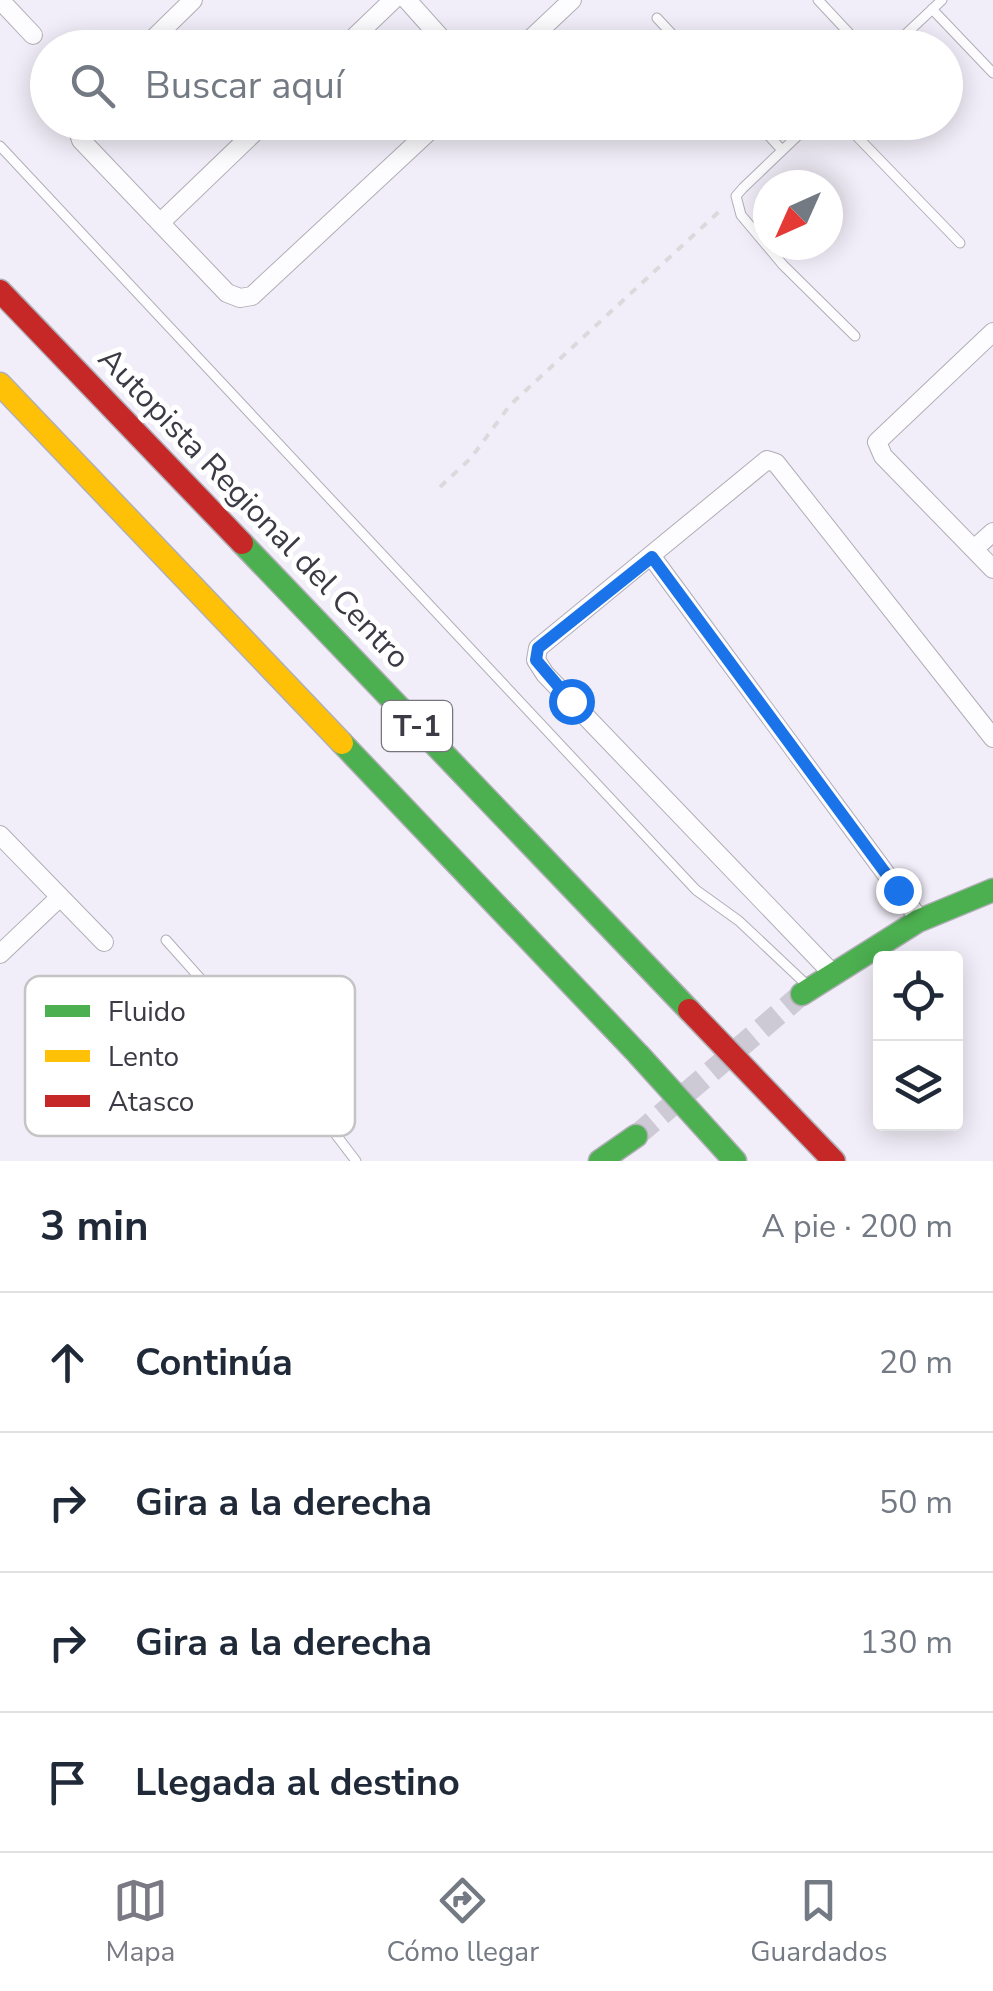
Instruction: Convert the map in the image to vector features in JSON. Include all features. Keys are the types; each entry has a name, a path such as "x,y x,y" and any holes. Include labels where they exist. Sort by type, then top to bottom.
{"main road":[{"name":"Autopista Regional del Centro","path":"0,291 834,1161"},
{"name":"T-1","path":"0,384 638,1054 735,1161"},
{"path":"806,991 920,920 961,898 993,890"}],"street":[{"path":"0,0 30,31"},
{"path":"162,30 193,0"},
{"path":"362,30 393,0"},
{"path":"407,0 434,30"},
{"path":"540,30 572,0"},
{"path":"82,140 226,293 240,298 252,296 420,140"},
{"path":"161,222 246,140"},
{"path":"993,332 876,442 883,456 993,569"},
{"path":"832,973 545,674 536,660 538,648 767,460 776,463 993,738"},
{"path":"974,549 993,532"},
{"path":"652,557 920,920"},
{"path":"0,836 104,942"},
{"path":"0,954 60,898"}],"lane":[{"path":"818,0 846,30"},
{"path":"910,30 942,0"},
{"path":"932,9 952,30"},
{"path":"657,18 668,30"},
{"path":"963,42 993,73"},
{"path":"773,140 782,150"},
{"path":"793,140 736,196 741,215 855,336"},
{"path":"861,140 960,242"},
{"path":"0,146 688,881 750,931 806,991"},
{"path":"166,940 198,976"},
{"path":"337,1136 356,1161"}],"path":[{"path":"440,487 471,458 510,405 736,196"}],"tunnel":[{"path":"636,1136 802,994"}],"traffic: fast":[{"path":"242,543 689,1010"},
{"path":"342,743 735,1161"},
{"path":"802,994 918,921 993,890"},
{"path":"600,1161 636,1136"}],"traffic: slow":[{"path":"0,384 342,743"}],"traffic: jam":[{"path":"0,291 242,543"},
{"path":"689,1010 834,1161"}],"route":[{"path":"571,701 536,660 538,648 652,557 898,890"}]}
